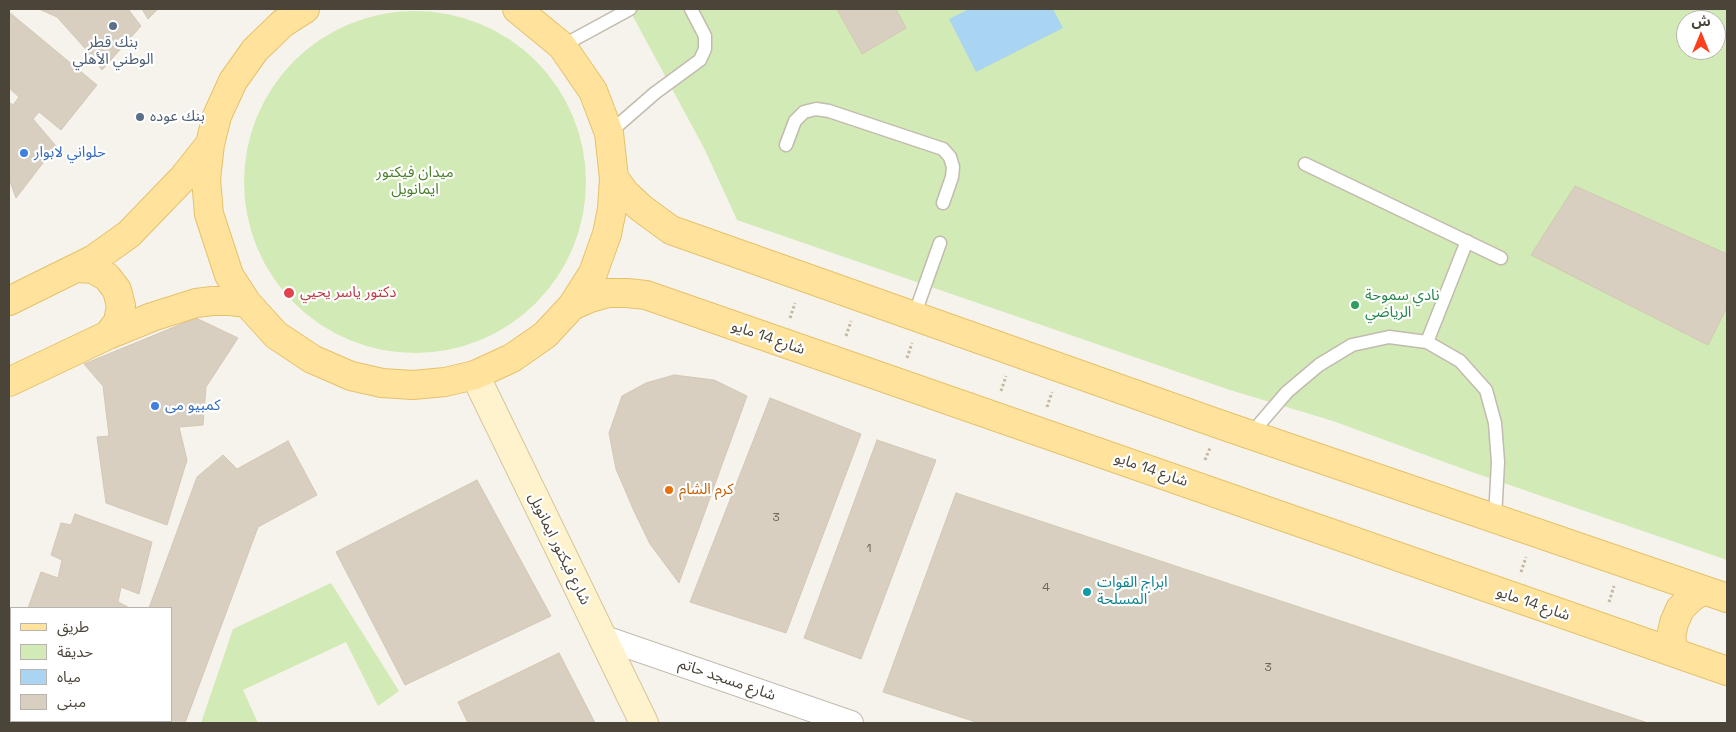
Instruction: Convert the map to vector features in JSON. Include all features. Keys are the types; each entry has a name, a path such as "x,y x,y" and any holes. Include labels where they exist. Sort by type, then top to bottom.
{"main road":[{"path":"305,9 283,23 255,50 233,82 217,116 210,144 206,179 209,214 229,276 247,304 276,335 312,359 352,376 382,383 413,385 445,382 475,375 512,358 544,335 572,306 593,273 607,234 612,209 614,178 609,133 593,91 562,46 517,9"},
{"path":"9,301 94,259 129,234 177,184 210,144"},
{"path":"614,178 626,194 641,208 671,230 1250,435 1715,594"},
{"path":"76,268 93,269 107,277 117,290 121,306 118,322 108,335"},
{"name":"شارع 14 مايو","path":"572,306 608,293 627,292 646,295 1727,671"},
{"path":"9,382 108,335 152,318 196,304 213,301 247,304"},
{"name":"شارع فيكتور ايمانويل","path":"475,375 644,723"},
{"path":"1674,652 1672,637 1674,622 1680,609 1691,598 1715,594"}],"street":[{"name":"شارع مسجد حاتم","path":"602,637 851,723"}],"lane":[{"path":"562,46 630,9"},
{"path":"609,133 655,93 700,60 705,49 704,36 691,9"},
{"path":"786,145 795,121 804,112 816,109 828,111 943,149 950,157 953,167 944,203"},
{"path":"1305,164 1501,258"},
{"path":"1427,342 1467,241"},
{"path":"917,317 940,243"},
{"path":"1250,435 1287,392 1320,365 1352,344 1389,337 1427,342 1460,361 1486,390 1495,423 1498,462 1494,518"}],"path":[{"path":"781,342 804,278"},
{"path":"836,362 860,297"},
{"path":"898,383 917,317"},
{"path":"993,416 1013,351"},
{"path":"1038,432 1060,367"},
{"path":"1195,486 1219,424"},
{"path":"1511,596 1536,532"},
{"path":"1600,627 1623,562"}],"green space":[{"name":"نادي سموحة الرياضي","path":"629,9 1727,9 1727,560 1469,471 1333,421 1230,390 737,220 705,150"},
{"name":"ميدان فيكتور ايمانويل","path":"415,11 448,15 480,24 510,40 536,61 557,87 573,117 582,149 586,182 582,215 573,247 557,277 536,303 510,324 480,340 448,349 415,353 382,349 350,340 320,324 294,303 273,277 257,247 248,215 244,182 248,149 257,117 273,87 294,61 320,40 350,24 382,15"},
{"path":"331,583 399,691 378,706 346,642 243,690 258,723 201,723 233,629"}],"water":[{"path":"969,9 1053,9 1063,28 976,72 949,19"}],"building":[{"path":"39,9 128,9 141,26 102,70 57,17"},
{"path":"142,9 158,9 148,19"},
{"path":"837,9 896,9 906,28 862,54"},
{"path":"9,12 97,85 61,130 39,112 33,119 56,146 16,198 9,179 9,102 13,105 19,97 9,88"},
{"path":"1575,186 1727,254 1727,307 1708,345 1531,255"},
{"name":"كمبيو مى","path":"196,318 238,338 206,387 203,425 179,427 187,460 167,525 106,503 97,437 109,436 103,386 84,364"},
{"name":"كرم الشام","path":"674,375 714,380 747,396 679,583 650,544 634,511 616,469 609,433 622,396 646,383"},
{"path":"770,398 861,434 786,633 690,602"},
{"path":"877,440 936,460 861,659 804,638"},
{"path":"288,441 317,495 258,527 185,723 106,723 172,722 172,607 149,607 197,477 223,455 237,469"},
{"path":"477,480 551,616 405,685 336,552"},
{"name":"ابراج القوات المسلحة","path":"956,493 1648,723 979,723 883,692"},
{"path":"75,514 152,542 139,594 121,587 118,602 128,607 28,607 41,572 58,578 62,560 51,555 61,523 71,525"},
{"path":"559,653 595,723 468,723 458,702"}],"place":[{"name":"بنك قطر الوطني الأهلي","path":"113,26"},
{"name":"بنك عوده","path":"140,117"},
{"name":"حلواني لابوار","path":"24,153"},
{"name":"دكتور ياسر يحيي","path":"289,293"},
{"name":"نادي سموحة الرياضي","path":"1355,305"},
{"name":"كمبيو مى","path":"155,406"},
{"name":"كرم الشام","path":"669,490"},
{"name":"ابراج القوات المسلحة","path":"1087,592"}]}
